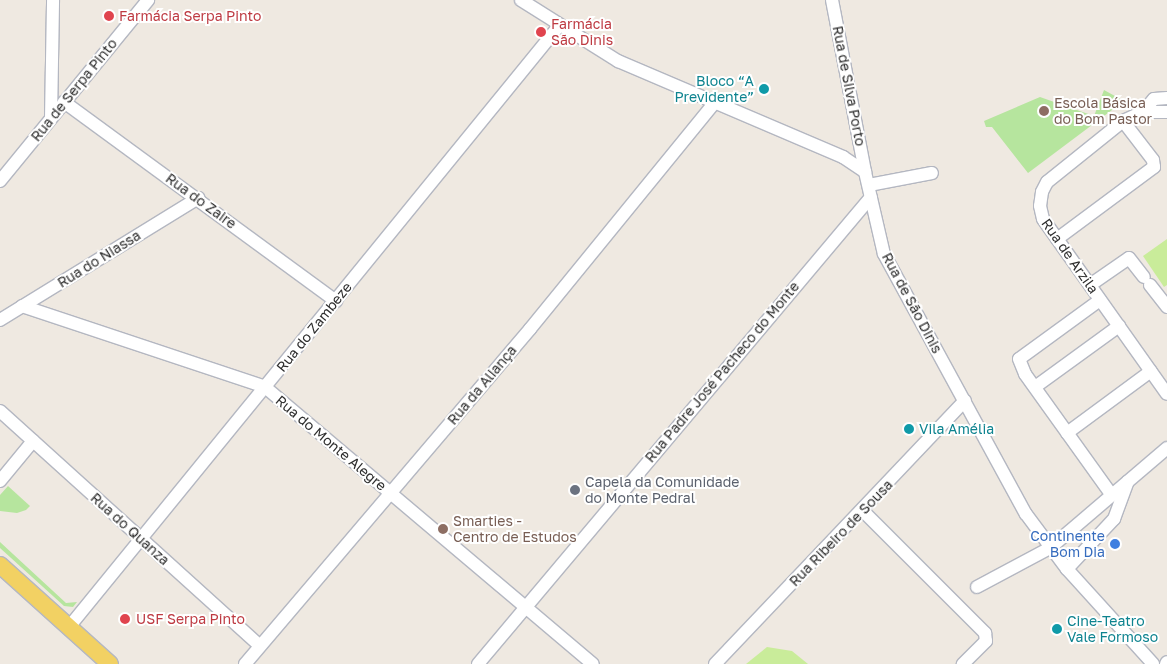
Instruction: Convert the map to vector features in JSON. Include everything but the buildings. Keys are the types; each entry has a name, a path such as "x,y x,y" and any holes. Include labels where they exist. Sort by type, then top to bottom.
{"main road":[{"path":"0,565 110,664"}],"street":[{"path":"51,118 53,0"},
{"name":"Rua de Serpa Pinto","path":"0,181 148,0"},
{"path":"521,0 559,26 618,61 843,157 865,172"},
{"name":"Rua de Silva Porto","path":"832,0 865,172"},
{"name":"Rua do Zambeze","path":"69,627 559,26"},
{"path":"1143,112 1154,99 1167,98"},
{"name":"Rua do Zaire","path":"64,102 198,198 336,301"},
{"name":"Rua da Aliança","path":"245,664 391,493 714,103"},
{"name":"Rua de Arzila","path":"1167,112 1143,112 1123,121 1044,187 1041,212 1057,239 1167,394"},
{"path":"1057,239 1154,167 1153,160 1123,121"},
{"name":"Rua de São Dinis","path":"865,172 884,254 966,401 1026,514 1067,569 1153,664"},
{"path":"870,191 932,173"},
{"name":"Rua Padre José Pacheco do Monte","path":"478,664 870,191"},
{"name":"Rua do Niassa","path":"0,320 198,198"},
{"path":"1090,285 1129,258 1166,302"},
{"path":"1100,300 1019,359 1035,388 1111,494"},
{"name":"Rua do Monte Alegre","path":"22,306 265,387 593,664"},
{"path":"1035,388 1119,326"},
{"path":"1067,433 1151,371"},
{"name":"Rua Ribeiro de Sousa","path":"714,664 863,511 966,401"},
{"name":"Rua do Quanza","path":"0,412 260,646"},
{"path":"0,481 33,442"},
{"path":"977,587 1050,548 1167,448"},
{"path":"1067,569 1114,519 1129,479"},
{"path":"863,511 982,628 986,642 963,664"}],"green space":[{"path":"1104,90 1124,101 1028,173 992,127 986,127 984,121 1040,97 1094,116"},
{"path":"1167,239 1167,285 1164,287 1143,256"},
{"path":"8,486 30,506 26,510 17,513 0,511 0,495"},
{"path":"0,542 66,603 77,602 73,607 64,606 0,548"},
{"path":"767,647 792,651 808,664 746,664"}],"place":[{"name":"Farmácia Serpa Pinto","path":"109,16"},
{"name":"Farmácia São Dinis","path":"541,32"},
{"name":"Bloco “A Previdente”","path":"764,89"},
{"name":"Escola Básica do Bom Pastor","path":"1044,111"},
{"name":"Vila Amélia","path":"909,429"},
{"name":"Capela da Comunidade do Monte Pedral","path":"575,490"},
{"name":"Smarties - Centro de Estudos","path":"443,529"},
{"name":"Continente Bom Dia","path":"1115,544"},
{"name":"USF Serpa Pinto","path":"125,619"},
{"name":"Cine-Teatro Vale Formoso","path":"1057,629"}]}
